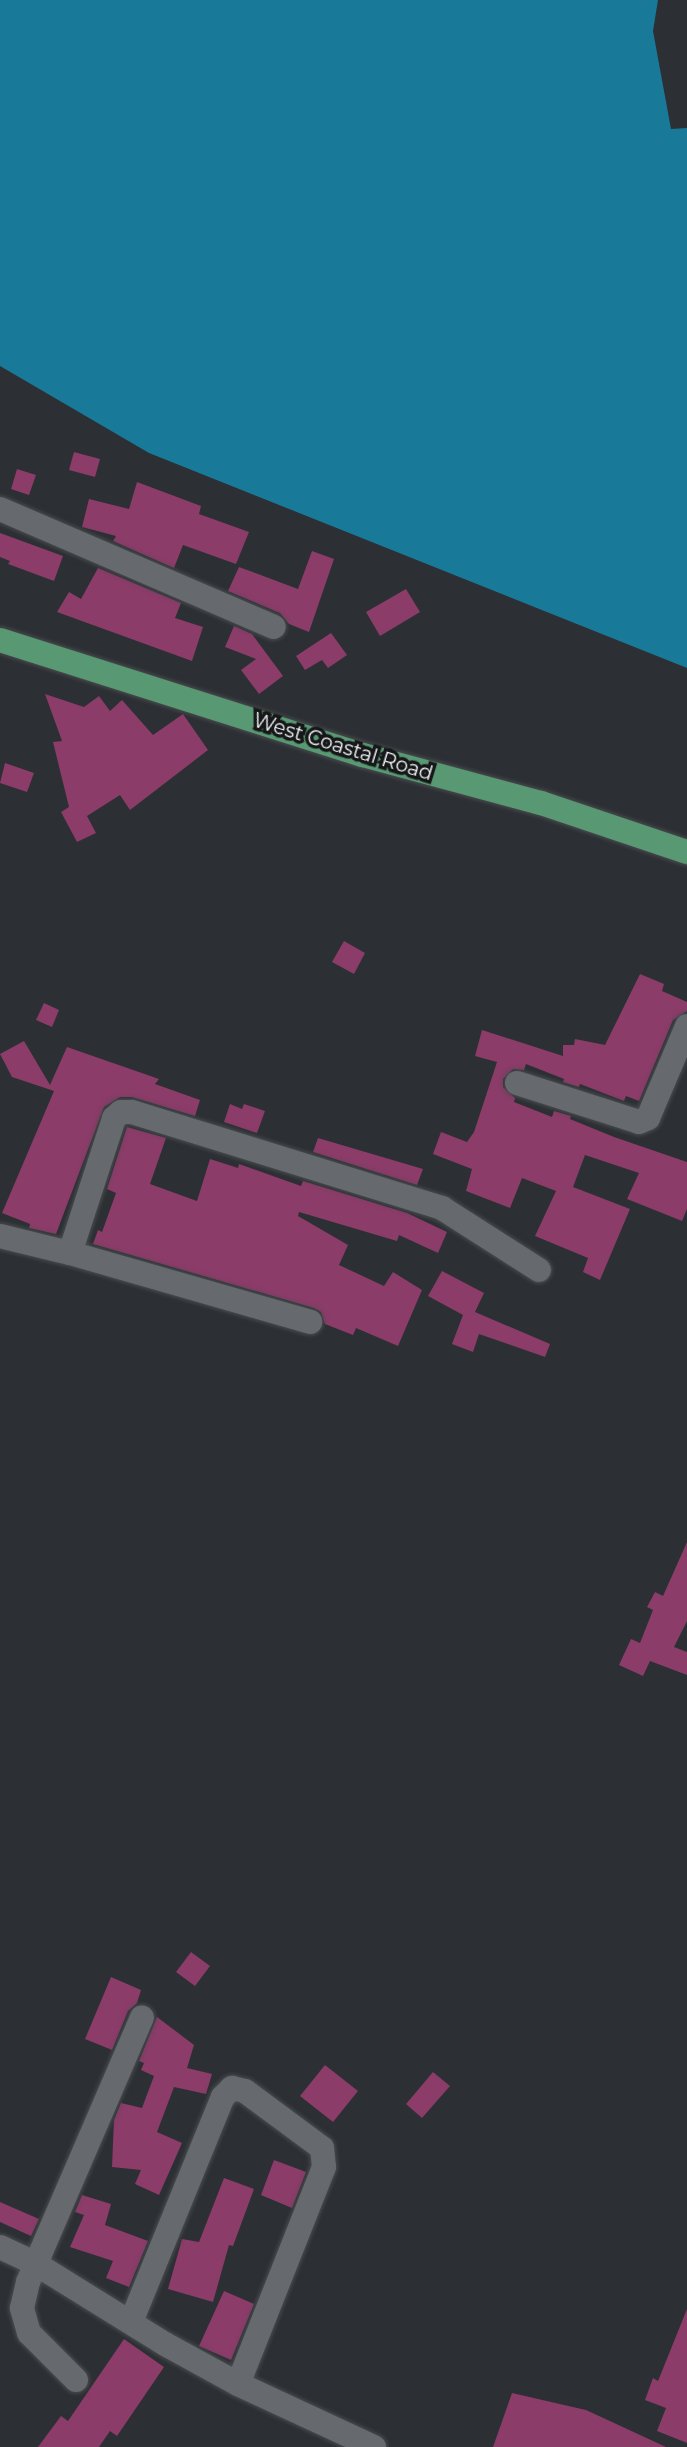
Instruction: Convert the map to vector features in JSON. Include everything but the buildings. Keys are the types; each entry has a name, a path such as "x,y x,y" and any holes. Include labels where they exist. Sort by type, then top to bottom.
{"main road":[{"name":"West Coastal Road","path":"0,640 363,755 556,808 687,852"}],"street":[{"path":"0,509 274,627"},
{"path":"517,1083 639,1122 648,1118 687,1026"},
{"path":"70,1253 114,1118 121,1112 132,1112 442,1208 539,1270"},
{"path":"0,1236 310,1322"},
{"path":"76,2380 29,2333 22,2308 36,2264 142,2017"},
{"path":"131,2322 223,2097 232,2088 245,2091 322,2148 324,2167 238,2384"},
{"path":"0,2247 36,2264 238,2384 374,2447"}],"water":[{"path":"0,0 658,0 653,31 671,129 687,128 687,668 149,453 0,366"}]}
